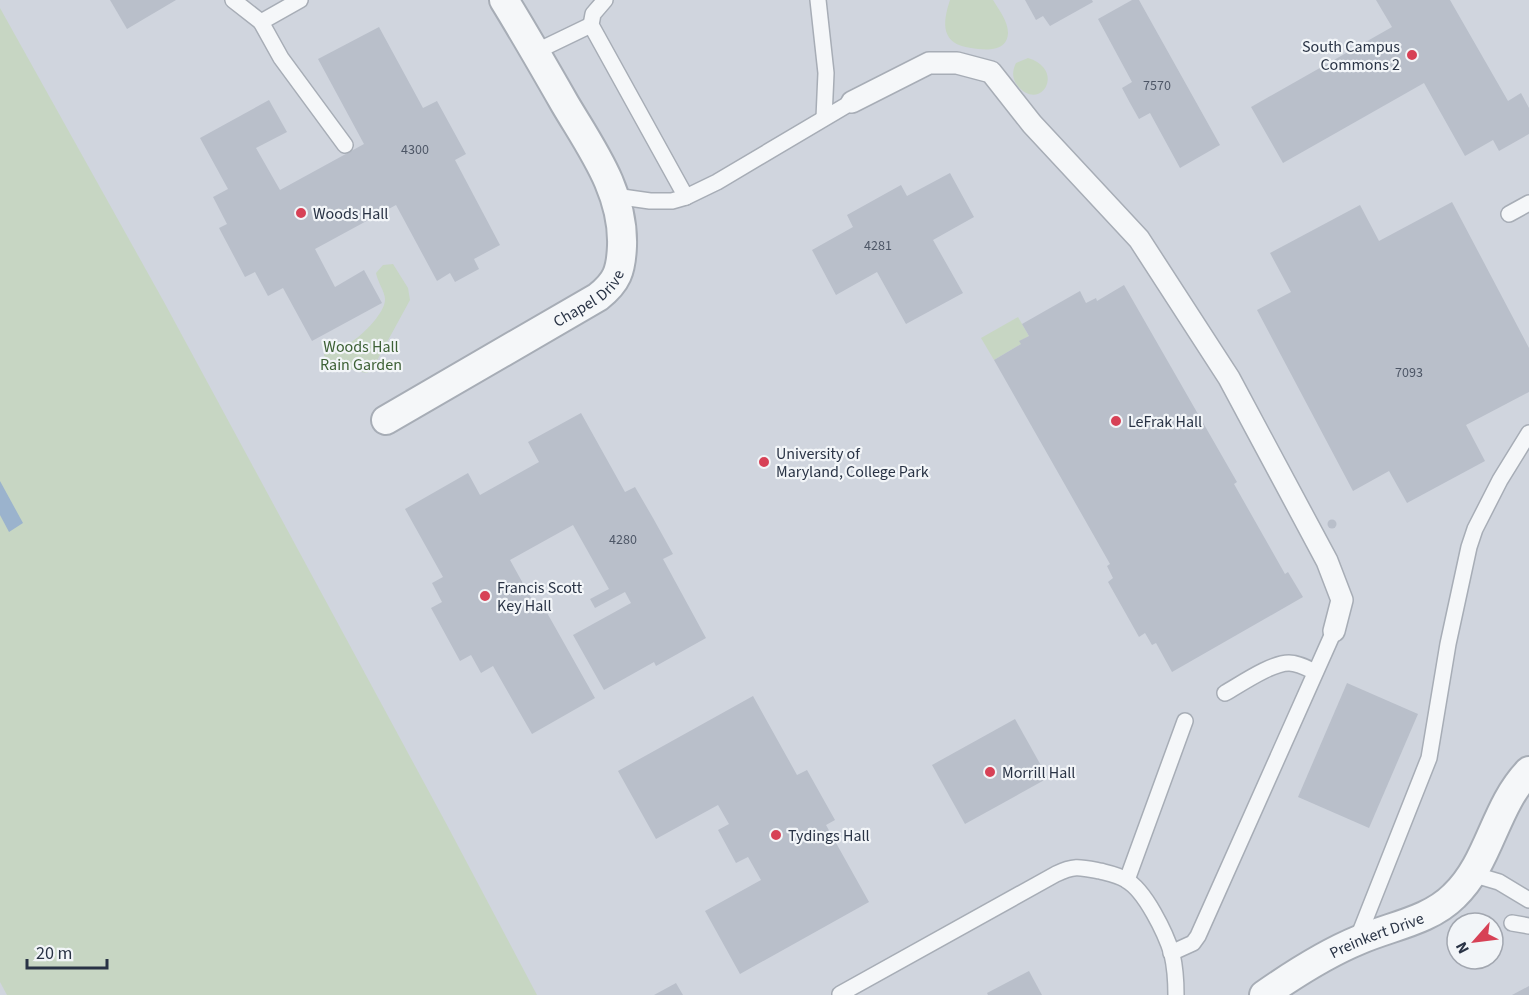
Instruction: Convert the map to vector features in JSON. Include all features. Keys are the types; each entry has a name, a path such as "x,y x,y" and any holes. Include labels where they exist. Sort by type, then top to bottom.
{"street":[{"name":"Chapel Drive","path":"386,420 581,308 611,288 621,267 623,234 615,196 607,176 504,0"},
{"path":"852,102 929,63 957,63 991,72 1032,124 1139,239 1228,378 1327,561 1342,600 1334,631"},
{"name":"Preinkert Drive","path":"1264,995 1308,966 1356,941 1437,910 1463,887 1472,874 1505,802 1529,771"}],"lane":[{"path":"233,0 261,22 281,58 345,145"},
{"path":"261,22 300,0"},
{"path":"605,0 593,14 591,25 686,197"},
{"path":"819,0 826,73 824,118"},
{"path":"535,52 591,25"},
{"path":"615,196 650,201 672,201 686,197 717,182 852,102"},
{"path":"1509,214 1529,203"},
{"path":"1356,941 1429,758 1448,644 1475,529 1500,480 1529,433"},
{"path":"1172,953 1193,943 1197,936 1334,631"},
{"path":"1225,693 1276,665 1287,663 1315,672"},
{"path":"1127,880 1185,721"},
{"path":"840,994 1069,868 1086,868 1127,880 1146,901 1172,953 1176,995"},
{"path":"1472,874 1499,882 1529,900"},
{"path":"1512,922 1529,926"}],"shaded area":[{"name":"University of Maryland, College Park","path":"0,0 1529,0 1529,995 0,995"}],"green space":[{"path":"950,0 993,0 1008,29 1004,44 994,49 982,49 961,46 954,42 946,32 945,25"},
{"path":"0,8 164,302 537,995 7,995 0,982"},
{"path":"1028,58 1040,64 1046,71 1048,79 1046,87 1034,95 1026,93 1017,85 1013,77 1016,63"},
{"name":"Woods Hall Rain Garden","path":"393,264 408,288 410,300 374,366 367,373 361,372 324,356 324,352 351,342 376,318 385,299 376,273 383,265"},
{"path":"1018,317 1029,336 1020,341 1021,344 994,360 981,338"}],"water":[{"path":"0,481 23,523 9,532 0,515"}],"building":[{"path":"110,0 176,0 127,29"},
{"path":"1025,0 1092,0 1093,2 1050,26 1043,16 1036,20"},
{"path":"1132,0 1139,0 1220,145 1180,168 1150,113 1139,119 1130,103 1122,88 1132,82 1098,19"},
{"name":"South Campus Commons 2","path":"1376,0 1450,0 1508,101 1521,93 1529,108 1529,134 1499,151 1493,140 1465,156 1424,83 1283,163 1251,107 1392,27"},
{"path":"379,27 423,108 437,101 466,154 455,160 500,245 474,259 479,269 455,282 450,273 437,281 396,205 315,249 335,287 364,270 382,303 312,341 283,288 268,296 255,272 245,277 219,228 227,224 213,197 228,189 200,138 269,100 287,132 256,148 280,190 364,144 318,59"},
{"path":"950,173 974,217 933,240 963,293 906,324 877,272 836,295 812,250 853,227 847,215 901,185 907,196"},
{"path":"1452,202 1529,348 1529,392 1466,425 1485,461 1407,503 1389,471 1353,491 1257,310 1291,292 1270,253 1360,205 1379,241"},
{"name":"LeFrak Hall","path":"1124,285 1237,482 1234,484 1285,574 1288,572 1303,597 1172,672 1156,643 1152,645 1145,633 1139,637 1108,582 1113,578 1107,566 1110,564 994,360 1021,344 1019,341 1029,336 1022,324 1080,291 1086,303 1096,298 1097,301"},
{"path":"581,413 625,492 635,487 673,554 663,559 706,638 656,666 654,662 604,690 573,635 631,603 625,592 595,608 590,599 609,589 573,525 510,560 540,614 546,611 595,698 532,734 493,666 481,673 471,655 460,661 431,608 442,602 432,583 443,577 405,509 468,473 480,495 539,462 528,442"},
{"path":"1332,520 1336,524 1332,528 1328,524"},
{"path":"1347,683 1418,714 1369,828 1298,797"},
{"name":"Tydings Hall","path":"753,696 797,775 807,770 835,820 826,825 869,902 740,974 705,911 761,880 748,857 736,863 718,830 729,824 718,805 656,839 618,771"},
{"name":"Morrill Hall","path":"1015,719 1048,778 965,824 932,765"},
{"path":"1029,971 1042,995 988,995 987,993"},
{"path":"676,983 683,995 654,995"},
{"path":"1529,986 1529,995 1512,995"}],"place":[{"name":"South Campus Commons 2","path":"1412,55"},
{"name":"Woods Hall","path":"301,213"},
{"name":"LeFrak Hall","path":"1116,421"},
{"name":"University of Maryland, College Park","path":"764,462"},
{"name":"Francis Scott Key Hall","path":"485,596"},
{"name":"Morrill Hall","path":"990,772"},
{"name":"Tydings Hall","path":"776,835"}]}
